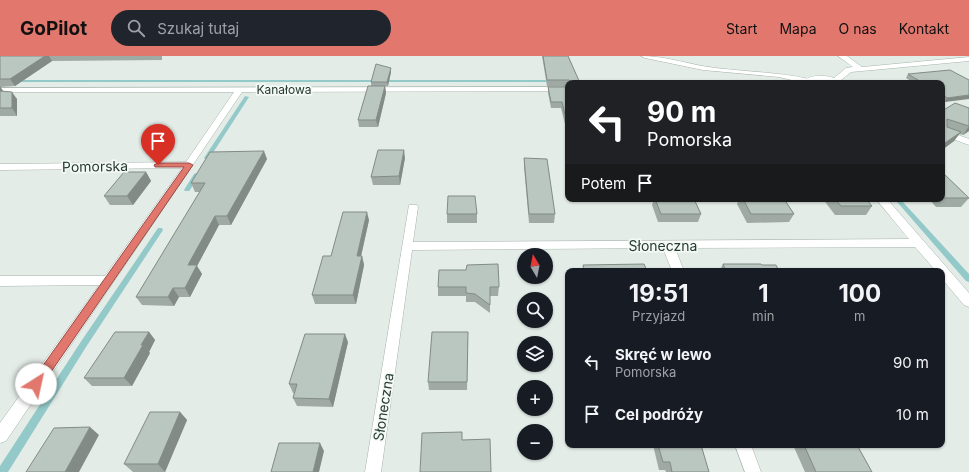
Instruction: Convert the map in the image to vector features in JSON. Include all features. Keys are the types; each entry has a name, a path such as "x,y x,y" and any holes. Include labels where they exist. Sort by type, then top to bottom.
{"street":[{"path":"645,56 697,67 780,75 799,80"},
{"path":"842,56 860,69"},
{"path":"841,80 847,71 969,59"},
{"path":"812,80 818,78 829,80"},
{"path":"0,436 189,165 240,89"},
{"name":"Kanałowa","path":"0,90 565,89"},
{"path":"945,133 969,142"},
{"name":"Pomorska","path":"0,167 189,165"},
{"path":"884,202 940,268"},
{"name":"Słoneczna","path":"373,472 413,207"},
{"name":"Słoneczna","path":"407,246 918,243"},
{"path":"668,245 677,268"},
{"path":"945,274 969,302"},
{"path":"0,281 108,280"},
{"path":"744,448 753,472"}],"building":[{"path":"0,56 45,56 10,79 0,79"},
{"path":"543,56 568,56 579,80 547,80"},
{"path":"376,64 391,68 387,82 371,82"},
{"path":"950,70 969,80 969,95 947,98 945,96 945,80 918,80 908,74"},
{"path":"368,86 385,86 376,120 358,120"},
{"path":"548,87 565,87 565,114 562,102 551,102"},
{"path":"0,91 12,92 12,108 0,108"},
{"path":"955,103 969,108 969,126 947,119 947,127 961,132 945,143 945,109"},
{"path":"378,150 404,150 399,176 371,177"},
{"path":"264,151 227,216 215,216 188,265 197,265 185,288 173,288 168,297 136,297 205,183 191,183 210,152"},
{"path":"524,158 547,159 555,214 529,214"},
{"path":"124,172 146,172 127,196 104,196"},
{"path":"945,175 969,198 945,198"},
{"path":"448,196 475,196 477,214 447,214"},
{"path":"656,202 695,202 701,214 661,214"},
{"path":"745,202 786,202 794,214 751,214"},
{"path":"838,202 869,202 872,206 841,206"},
{"path":"343,212 367,212 357,256 362,256 353,295 312,295 323,256 331,256"},
{"path":"498,264 499,287 490,287 490,305 475,294 466,293 466,287 438,287 439,270 466,270 467,265"},
{"path":"644,264 646,268 584,268 583,265"},
{"path":"723,264 776,265 778,268 725,268"},
{"path":"115,332 149,332 124,378 84,378"},
{"path":"432,332 468,332 467,382 428,382"},
{"path":"305,334 345,334 329,399 293,398 297,384 289,384"},
{"path":"150,412 180,412 158,464 124,464"},
{"path":"90,427 65,472 26,472 54,428"},
{"path":"462,432 462,440 490,439 491,472 420,472 422,433"},
{"path":"279,443 320,443 313,472 271,472"},
{"path":"659,448 702,448 709,472 672,472 670,462 663,462"},
{"path":"805,448 859,448 872,472 816,472"}],"waterway":[{"path":"0,81 556,81"},
{"path":"207,158 247,97"},
{"path":"187,190 196,175"},
{"path":"900,202 969,279"},
{"path":"2,472 83,345 160,230"}],"route":[{"path":"36,384 189,165 158,165"}]}
